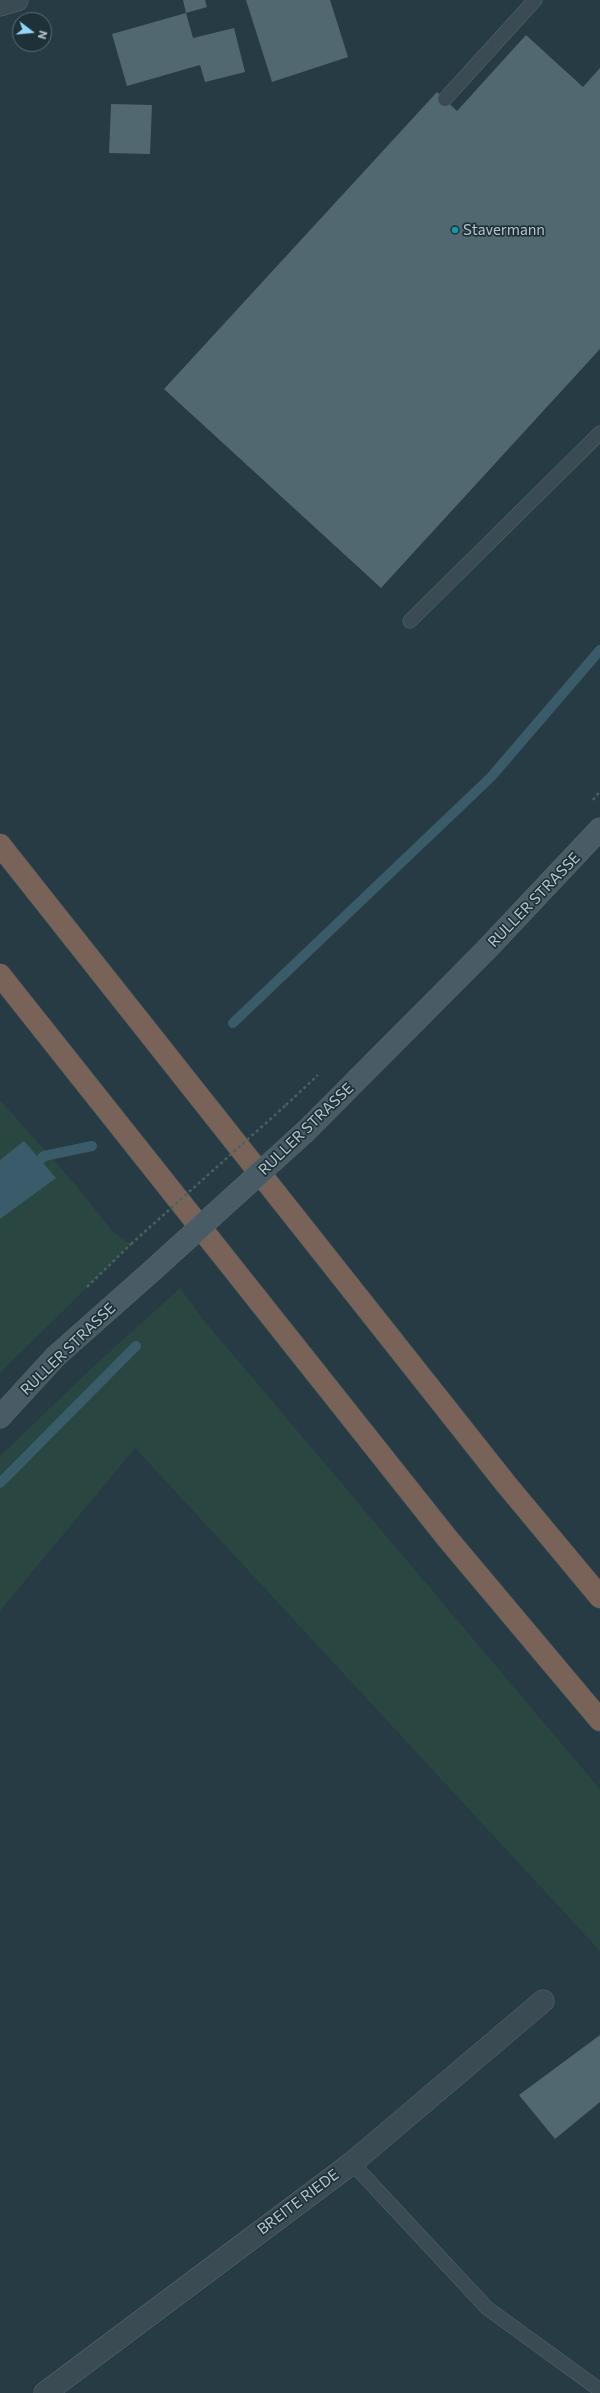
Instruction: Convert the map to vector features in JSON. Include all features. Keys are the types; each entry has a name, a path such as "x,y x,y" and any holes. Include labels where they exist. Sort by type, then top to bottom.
{"highway":[{"path":"0,845 501,1478 600,1597"},
{"path":"0,975 442,1532 600,1720"}],"main road":[{"name":"RULLER STRASSE","path":"0,1417 56,1356 306,1131 497,939 600,829"}],"street":[{"path":"0,5 17,0"},
{"name":"BREITE RIEDE","path":"45,2393 352,2163 543,2001"}],"lane":[{"path":"445,99 535,0"},
{"path":"410,621 600,433"},
{"path":"352,2163 487,2308 600,2390"}],"path":[{"path":"131,1244 286,1105"}],"green space":[{"path":"0,1100 74,1183 114,1233 131,1244 0,1373"},
{"path":"180,1288 202,1318 600,1789 600,1951 135,1448 0,1611 0,1456 96,1364"}],"water":[{"path":"24,1141 56,1178 0,1219 0,1160"}],"building":[{"path":"183,0 205,0 207,7 186,13"},
{"path":"246,0 330,0 348,57 272,82"},
{"path":"186,13 193,38 234,28 245,72 205,82 200,65 127,86 112,34"},
{"name":"Stavermann","path":"526,35 583,87 600,68 600,349 381,588 164,389 437,92 457,111"},
{"path":"111,104 152,105 150,154 109,153"},
{"path":"600,2035 600,2102 555,2139 519,2095"}],"waterway":[{"path":"233,1023 491,777 600,650"},
{"path":"30,1169 44,1156 92,1146"},
{"path":"0,1483 136,1346"}],"place":[{"name":"Stavermann","path":"455,230"}]}
